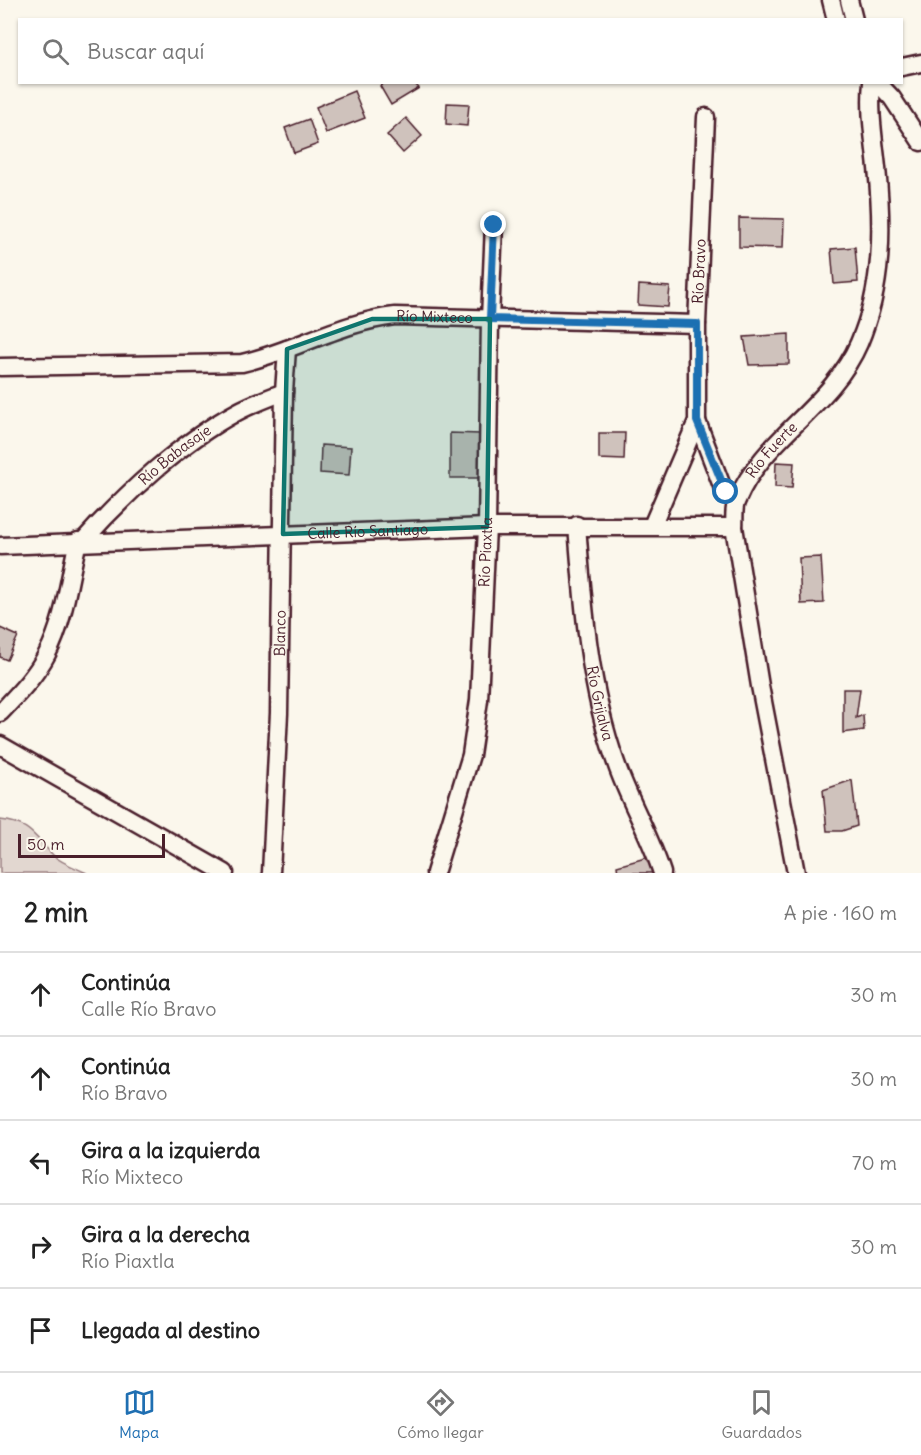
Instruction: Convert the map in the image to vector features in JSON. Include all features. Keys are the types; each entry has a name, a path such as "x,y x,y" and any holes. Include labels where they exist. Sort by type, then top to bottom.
{"street":[{"path":"831,0 836,18"},
{"path":"849,0 854,18"},
{"path":"903,66 921,63"},
{"name":"Río Fuerte","path":"796,873 760,686 734,527 736,501 756,469 841,375 859,343 869,314 878,280 880,252 880,202 871,118 872,84"},
{"path":"879,84 892,98 921,142"},
{"name":"Río Bravo","path":"652,526 697,421 697,324 706,117"},
{"name":"Río Piaxtla","path":"435,873 471,755 479,700 487,527 490,319 494,225"},
{"name":"Río Mixteco","path":"0,367 242,363 372,319 395,316 697,324"},
{"name":"Blanco","path":"271,873 279,713 284,392 287,349"},
{"name":"Río Babasaje","path":"0,713 30,680 57,632 80,541 116,504 173,455 237,412 284,392"},
{"path":"697,421 722,486 736,501"},
{"name":"Calle Río Santiago","path":"0,546 80,541 487,527 577,525 734,527"},
{"name":"Río Grijalva","path":"577,525 584,612 604,723 616,764 662,873"},
{"path":"0,745 225,873"}],"highlighted area":[{"path":"372,319 490,319 487,527 283,534 287,349"}],"shaded area":[{"path":"0,820 25,827 56,858 87,873 0,873"}],"building":[{"path":"383,84 415,84 419,88 391,105 380,86"},
{"path":"354,91 365,118 326,133 316,107"},
{"path":"447,103 469,104 467,126 446,124"},
{"path":"406,118 422,136 403,153 387,135"},
{"path":"309,119 318,144 294,153 285,128"},
{"path":"739,218 784,219 783,248 739,247"},
{"path":"855,247 858,282 834,284 831,249"},
{"path":"639,285 670,287 668,307 638,305"},
{"path":"789,334 789,364 749,365 744,337"},
{"path":"450,433 480,434 479,478 450,478"},
{"path":"599,433 625,433 624,460 599,459"},
{"path":"321,445 351,447 349,475 320,473"},
{"path":"776,462 794,463 792,488 775,487"},
{"path":"821,557 824,603 801,604 799,558"},
{"path":"0,628 18,636 7,660 0,657"},
{"path":"843,689 860,689 856,718 863,715 864,730 843,733"},
{"path":"852,780 857,826 842,831 827,831 823,790"},
{"path":"656,855 656,873 618,873 617,866"}],"route":[{"path":"494,225 490,319 697,324 697,421 726,492"}]}
